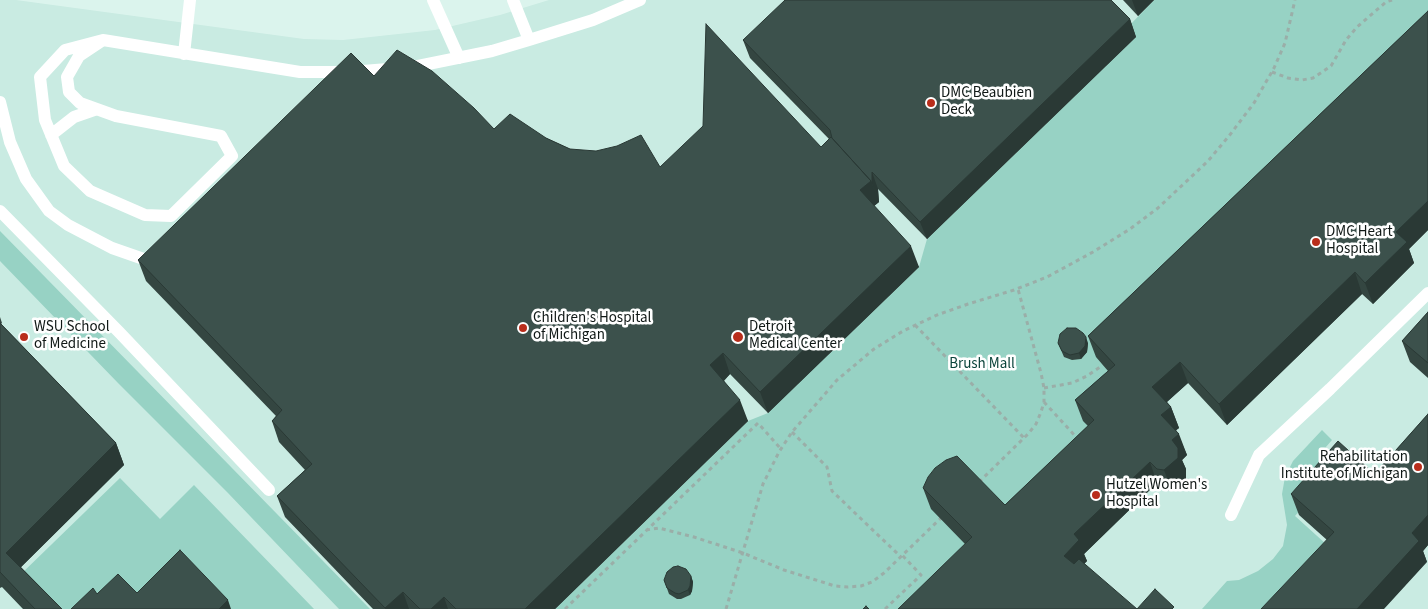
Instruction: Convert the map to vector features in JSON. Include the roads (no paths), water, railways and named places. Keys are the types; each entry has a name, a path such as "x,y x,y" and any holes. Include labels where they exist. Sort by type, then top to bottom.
{"lane":[{"path":"184,54 190,0"},
{"path":"433,0 459,58"},
{"path":"513,0 528,40"},
{"path":"103,40 79,56 67,77 68,92 80,103 116,116 221,136 232,156 170,216 145,215 90,191 64,166 45,120 40,77 65,50 103,40 300,72 350,72 413,67 492,51 593,20 640,0"},
{"path":"0,102 10,142 16,157 26,179 49,211 68,225 112,248 162,266"},
{"path":"51,135 74,117 97,109"},
{"path":"0,211 119,332 269,490"},
{"path":"1231,515 1258,455 1330,390 1428,293"}],"place":[{"name":"DMC Beaubien Deck","path":"931,103"},
{"name":"DMC Heart Hospital","path":"1316,242"},
{"name":"Children's Hospital of Michigan","path":"523,328"},
{"name":"WSU School of Medicine","path":"24,337"},
{"name":"Detroit Medical Center","path":"738,337"},
{"name":"Rehabilitation Institute of Michigan","path":"1418,467"},
{"name":"Hutzel Women's Hospital","path":"1096,495"}],"park label":[{"name":"Brush Mall","path":"982,365"}]}
